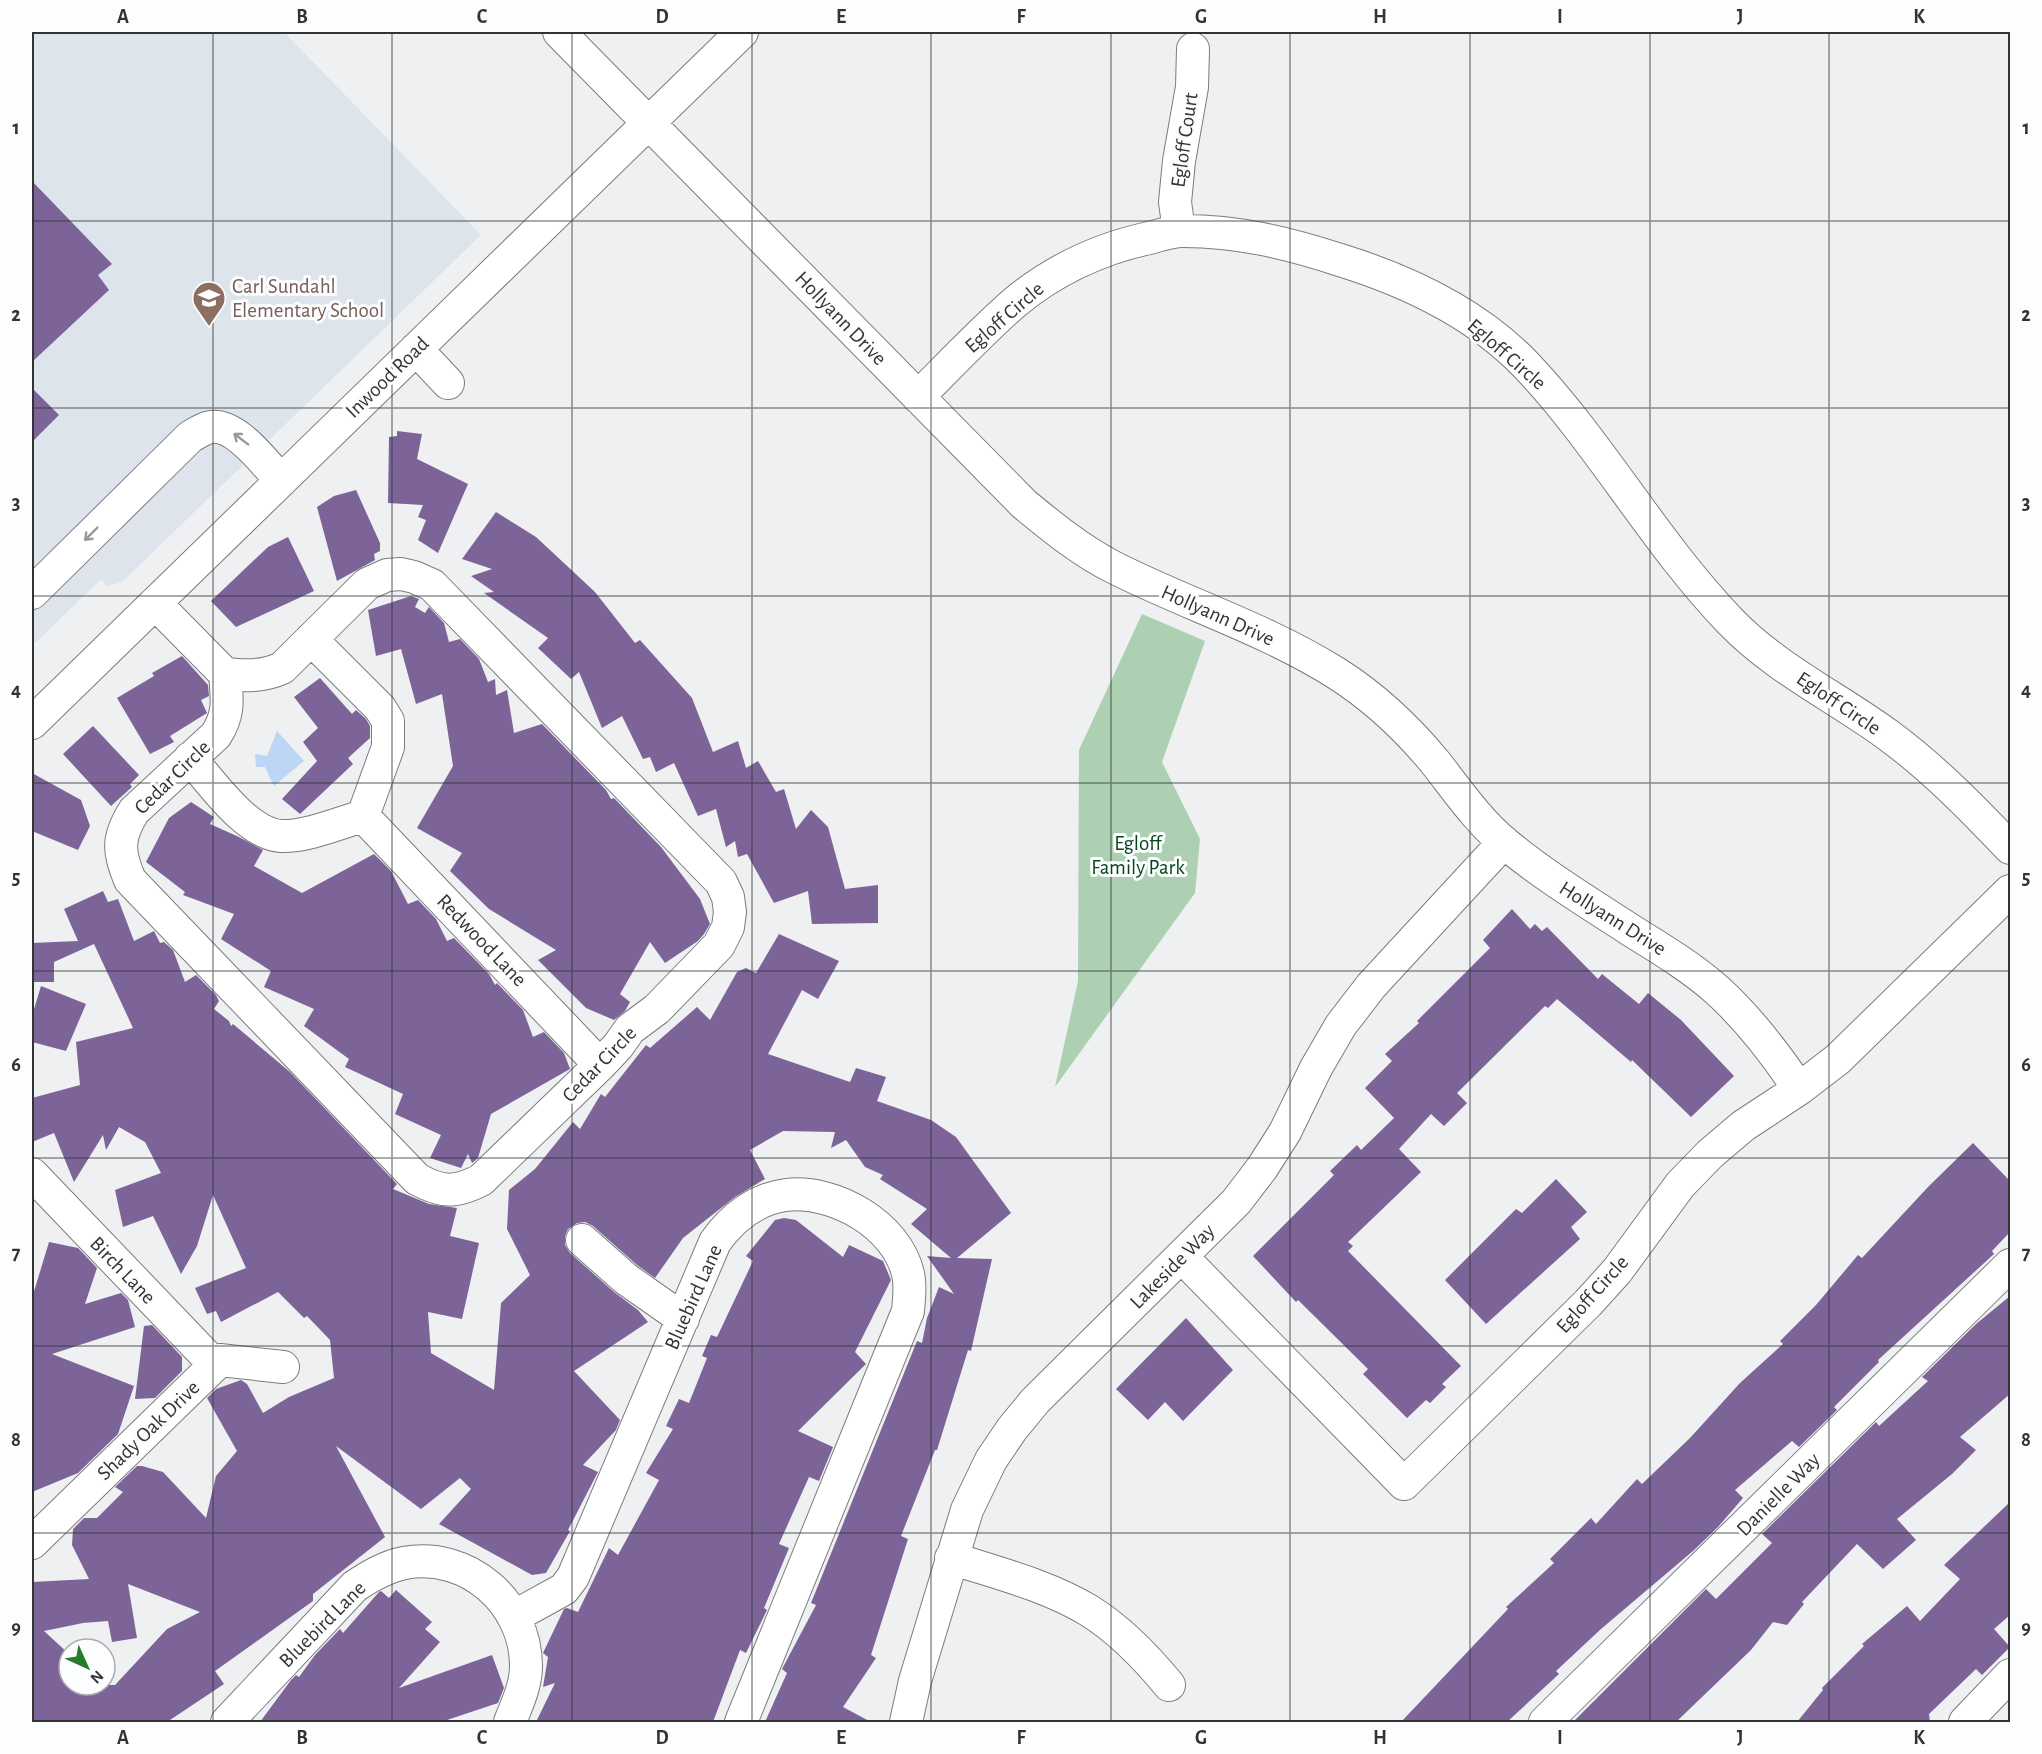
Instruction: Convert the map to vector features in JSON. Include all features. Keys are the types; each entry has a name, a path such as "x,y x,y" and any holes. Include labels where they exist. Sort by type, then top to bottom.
{"street":[{"name":"Hollyann Drive","path":"559,32 1024,504 1066,538 1113,567 1299,651 1372,698 1404,728 1474,811 1504,842 1555,882 1682,963 1716,990 1747,1019 1775,1053 1799,1089"},
{"name":"Inwood Road","path":"32,723 742,32"},
{"name":"Egloff Court","path":"1179,231 1175,202 1179,161 1192,87 1193,50"},
{"name":"Egloff Circle","path":"918,397 1013,304 1046,279 1101,251 1179,231 1243,235 1284,242 1376,271 1435,298 1489,334 1522,362 1552,394 1704,593 1733,625 1766,653 1888,735 1936,773 2010,848"},
{"path":"416,349 448,383"},
{"path":"32,593 190,437 209,427 224,429 242,437 281,480"},
{"name":"Cedar Circle","path":"401,574 414,577 432,585 721,882 728,897 730,912 728,927 719,945 657,1009 630,1029 600,1065 481,1180 466,1188 449,1191 432,1188 417,1179 130,880 121,859 121,837 124,826 134,811 216,735 224,723 228,708 225,674 252,676 267,674 282,668 367,584 387,575 401,574"},
{"path":"155,603 225,674"},
{"path":"190,758 247,822 265,832 281,836 303,833 363,816 388,747 387,721 380,708 311,639"},
{"name":"Redwood Lane","path":"363,816 600,1065"},
{"name":"Lakeside Way","path":"906,1722 915,1681 967,1510 991,1460 1012,1429 1035,1401 1236,1202 1262,1168 1285,1132 1316,1068 1341,1025 1371,986 1504,842"},
{"name":"Egloff Circle","path":"1182,1257 1404,1484 1588,1304 1617,1271 1680,1185 1710,1154 1743,1126 1799,1089 1838,1059 2010,891"},
{"name":"Birch Lane","path":"32,1174 215,1365"},
{"name":"Bluebird Lane","path":"226,1722 355,1586 375,1572 403,1563 425,1561 445,1563 467,1570 488,1584 514,1616 564,1589 573,1577 715,1242 742,1213 765,1200 786,1195 816,1196 870,1218 890,1237 900,1251 908,1273 910,1292 908,1311 741,1722"},
{"path":"582,1240 626,1279 682,1319"},
{"name":"Danielle Way","path":"1545,1722 2010,1265"},
{"name":"Shady Oak Drive","path":"32,1543 220,1360 283,1367"},
{"path":"951,1558 1035,1585 1090,1612 1123,1637 1153,1665 1169,1685"},
{"path":"510,1722 523,1692 526,1667 524,1642 514,1616"},
{"path":"1965,1722 2010,1675"}],"shaded area":[{"name":"Carl Sundahl Elementary School","path":"32,32 284,32 481,235 122,582 107,586 101,579 32,646"}],"green space":[{"name":"Egloff Family Park","path":"1142,614 1205,641 1162,762 1200,839 1195,893 1055,1087 1078,981 1079,750"}],"water":[{"path":"277,731 304,761 274,786 265,767 256,767 255,754 267,756"}],"building":[{"path":"32,181 112,264 98,275 109,290 32,362"},
{"path":"32,388 59,415 32,442"},
{"path":"397,431 422,434 417,459 468,484 438,553 418,540 426,520 418,517 423,505 388,503 389,437 397,436"},
{"path":"356,490 380,543 380,551 374,554 375,560 337,581 317,507 334,496"},
{"path":"496,512 536,537 595,592 635,643 640,640 692,698 713,752 738,741 746,768 758,761 776,792 784,789 796,829 811,810 828,827 845,889 878,885 878,923 812,924 808,891 774,903 747,854 738,857 735,841 726,847 716,809 698,816 674,763 656,772 650,757 643,759 622,716 602,728 579,672 571,679 538,648 548,638 484,593 494,592 471,576 492,569 462,559"},
{"path":"288,537 314,591 236,627 211,601 268,547"},
{"path":"411,596 419,599 415,607 425,613 429,607 444,623 449,642 460,639 479,659 488,682 495,679 496,695 507,690 514,733 542,724 606,790 611,799 614,798 661,847 700,899 710,924 704,934 698,941 665,963 650,942 620,994 630,1002 625,1011 614,1020 586,1008 538,960 556,950 489,909 450,871 462,853 417,828 453,766 442,694 416,704 401,649 376,656 368,610"},
{"path":"182,656 208,685 209,696 201,700 207,713 170,736 174,742 150,754 117,698 154,676 152,673"},
{"path":"320,678 352,714 356,710 366,719 370,726 370,738 348,758 353,764 300,814 282,799 317,761 303,742 318,728 294,697"},
{"path":"93,726 139,775 130,784 132,787 111,806 63,754"},
{"path":"32,773 81,800 90,826 78,850 32,831"},
{"path":"191,802 214,817 210,824 263,850 254,866 302,893 374,854 391,871 408,904 418,900 436,919 447,941 454,938 489,974 495,985 497,983 523,1010 533,1037 544,1032 564,1053 570,1069 491,1114 478,1158 472,1163 468,1154 461,1168 430,1158 441,1135 395,1114 403,1094 345,1067 349,1059 304,1026 314,1009 264,987 271,971 221,939 234,914 183,895 185,892 146,862 169,818"},
{"path":"103,891 108,902 118,899 134,941 154,931 160,943 164,942 173,950 185,982 196,975 216,995 219,1001 214,1009 229,1021 231,1026 233,1024 290,1072 397,1184 393,1189 429,1204 457,1208 450,1236 479,1243 462,1319 428,1312 431,1353 494,1390 501,1303 530,1275 507,1229 509,1190 535,1169 573,1122 580,1129 601,1094 605,1097 646,1045 650,1048 697,1007 710,1020 737,972 746,968 756,973 779,934 839,961 818,999 802,990 768,1054 850,1082 856,1068 886,1077 877,1101 931,1120 956,1137 1011,1213 957,1258 992,1259 971,1351 968,1350 937,1450 935,1450 901,1536 908,1539 871,1655 876,1658 843,1707 871,1722 765,1722 787,1673 782,1669 816,1605 811,1603 917,1341 922,1343 927,1318 939,1287 954,1294 927,1256 951,1258 911,1224 927,1209 880,1179 883,1175 865,1167 846,1140 831,1148 835,1132 783,1131 750,1150 765,1179 735,1197 683,1238 655,1278 593,1226 585,1222 577,1223 568,1229 565,1245 570,1253 638,1310 648,1322 574,1371 620,1420 616,1430 583,1465 598,1472 568,1530 570,1531 546,1573 532,1575 439,1524 471,1489 460,1478 421,1509 336,1446 385,1537 313,1594 313,1601 215,1671 224,1684 167,1722 32,1722 32,1582 89,1579 72,1545 73,1529 84,1518 97,1518 123,1492 115,1487 137,1466 163,1472 206,1518 216,1476 237,1451 207,1398 216,1389 241,1380 247,1384 263,1413 289,1397 334,1378 330,1340 307,1316 304,1318 278,1292 221,1322 216,1311 207,1314 195,1288 246,1268 213,1195 197,1246 181,1274 153,1216 123,1227 115,1190 161,1173 145,1142 119,1127 106,1150 103,1135 74,1182 54,1133 32,1142 32,1098 80,1085 76,1042 133,1028 94,944 54,962 54,982 32,982 32,943 78,941 64,909"},
{"path":"1512,909 1530,929 1535,924 1542,931 1547,927 1598,979 1602,974 1639,1004 1648,993 1681,1020 1734,1076 1691,1117 1632,1060 1631,1062 1557,999 1548,1008 1545,1006 1457,1093 1467,1103 1444,1126 1431,1114 1399,1149 1421,1172 1348,1242 1353,1246 1348,1251 1461,1366 1442,1384 1446,1387 1430,1403 1426,1400 1407,1418 1363,1374 1368,1369 1298,1300 1296,1302 1253,1256 1334,1175 1330,1171 1357,1145 1361,1150 1394,1118 1365,1088 1392,1061 1385,1054 1419,1023 1417,1021 1490,948 1483,940"},
{"path":"41,986 86,1004 66,1051 32,1042 32,1016"},
{"path":"1973,1143 2010,1181 2010,1232 1992,1251 1994,1254 1878,1360 1879,1362 1834,1407 1837,1410 1799,1447 1792,1441 1735,1490 1743,1498 1718,1527 1601,1629 1556,1671 1559,1674 1507,1722 1401,1722 1508,1609 1506,1607 1554,1563 1550,1559 1591,1518 1596,1524 1637,1479 1642,1484 1690,1438 1740,1383 1783,1344 1780,1341 1816,1305 1858,1255 1862,1258 1928,1187"},
{"path":"1556,1179 1587,1212 1571,1227 1580,1239 1486,1324 1445,1280 1516,1209 1522,1213"},
{"path":"784,1218 796,1220 843,1257 849,1245 883,1261 891,1280 855,1352 866,1364 798,1431 833,1447 819,1481 809,1477 779,1544 789,1548 764,1608 767,1610 746,1653 740,1650 713,1722 536,1722 555,1683 543,1687 548,1657 543,1653 564,1609 578,1612 609,1548 618,1555 659,1480 646,1473 673,1429 666,1426 679,1399 689,1403 707,1358 702,1356 711,1335 717,1337 753,1261 746,1256 775,1220"},
{"path":"49,1242 78,1248 97,1268 85,1304 121,1293 128,1300 135,1327 52,1354 134,1386 118,1434 78,1473 32,1492 32,1298"},
{"path":"2010,1296 2010,1394 1960,1437 1976,1450 1952,1474 1897,1519 1916,1540 1883,1569 1857,1544 1802,1602 1804,1604 1787,1625 1773,1622 1751,1650 1676,1722 1573,1722 1706,1589 1716,1599 1772,1543 1762,1534 1876,1422 1879,1426 1928,1381 1922,1377 1976,1324"},
{"path":"1186,1318 1233,1370 1183,1421 1165,1402 1148,1420 1116,1389"},
{"path":"152,1325 182,1357 182,1371 155,1398 135,1399 144,1326"},
{"path":"2010,1502 2010,1615 1994,1629 2010,1647 1982,1675 1976,1669 1929,1714 1930,1722 1797,1722 1823,1690 1822,1688 1864,1646 1862,1644 1907,1606 1920,1621 1960,1579 1944,1565"},
{"path":"396,1590 432,1622 425,1629 440,1642 399,1688 492,1655 504,1688 498,1703 441,1722 260,1722 291,1680 296,1675 299,1677 315,1655 340,1629 343,1633 379,1592 381,1591 389,1598"}],"place":[{"name":"Carl Sundahl Elementary School","path":"209,327"}]}
